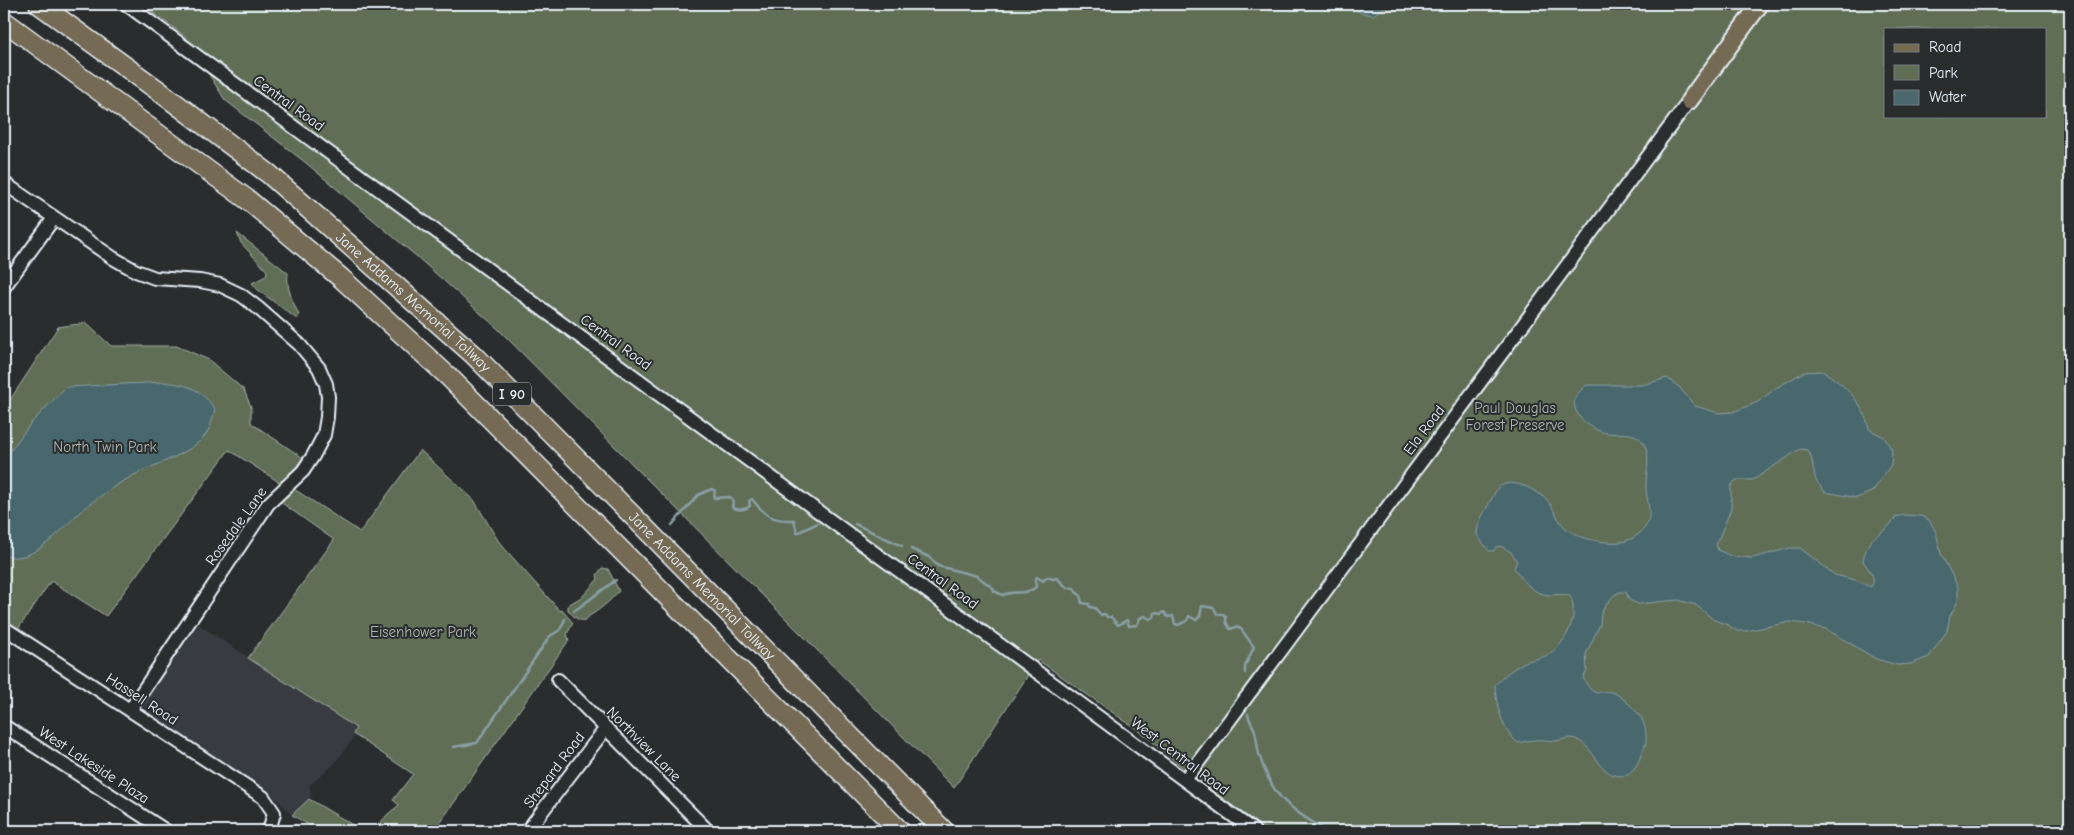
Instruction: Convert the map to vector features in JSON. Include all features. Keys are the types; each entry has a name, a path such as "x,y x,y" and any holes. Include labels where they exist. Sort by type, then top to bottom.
{"highway":[{"name":"Jane Addams Memorial Tollway","path":"39,4 269,174 474,355 944,831"},
{"name":"Jane Addams Memorial Tollway","path":"4,21 248,200 341,278 450,378 900,831"}],"main road":[{"path":"1689,101 1760,4"}],"street":[{"name":"Central Road","path":"126,4 1086,707"},
{"name":"Ela Road","path":"1185,780 1689,101"},
{"name":"Rosedale Lane","path":"4,183 113,258 136,271 155,278 200,281 220,285 241,295 298,344 319,368 326,384 328,397 324,435 313,456 303,471 268,504 130,710"},
{"path":"4,288 54,218"},
{"name":"Hassell Road","path":"4,628 263,797 274,813 269,831"},
{"name":"Northview Lane","path":"558,680 705,830"},
{"name":"West Central Road","path":"1086,707 1254,831"},
{"name":"West Lakeside Plaza","path":"4,726 166,831"},
{"name":"Shepard Road","path":"527,831 606,728"}],"shaded area":[{"path":"195,622 357,729 353,734 355,736 334,764 309,786 311,793 309,799 292,815 270,793 147,713 144,708 145,702"}],"green space":[{"name":"Paul Douglas Forest Preserve","path":"141,4 2070,4 2070,831 1268,831 1200,783 1146,736 1038,660 954,788 497,328 416,256 306,163 225,100 185,36"},
{"path":"237,233 288,273 289,289 299,315 297,319 258,290 252,283 266,276 267,271 241,243"},
{"name":"North Twin Park","path":"86,323 111,346 177,346 209,360 244,390 251,407 251,423 303,458 282,484 229,450 106,616 51,581 14,635 4,628 4,409 58,327"},
{"name":"Eisenhower Park","path":"420,450 474,500 499,542 560,611 562,610 573,623 567,634 569,640 434,831 373,831 399,805 393,800 413,774 353,734 356,728 248,658 334,540 279,501 294,489 360,532"},
{"path":"602,568 608,569 619,591 586,620 577,619 568,610 568,605 583,596 598,579 597,575"},
{"path":"309,799 363,831 319,831 292,815"}],"water":[{"path":"1348,4 1389,4 1373,15 1359,12"},
{"path":"1822,371 1846,388 1858,402 1869,429 1884,437 1892,450 1891,465 1873,491 1857,498 1825,492 1816,481 1811,456 1807,450 1800,449 1753,480 1736,480 1731,486 1731,509 1716,545 1718,550 1731,556 1753,558 1790,548 1800,548 1835,575 1855,580 1871,587 1874,581 1872,574 1863,561 1872,539 1886,529 1896,517 1904,515 1921,516 1929,520 1936,532 1941,554 1958,587 1958,601 1950,616 1947,631 1929,657 1911,664 1897,665 1876,659 1826,629 1790,622 1747,631 1737,631 1728,625 1714,620 1696,605 1678,600 1638,604 1629,600 1626,592 1620,592 1614,595 1601,614 1600,624 1586,654 1587,671 1583,678 1594,692 1614,693 1621,697 1642,719 1646,741 1636,766 1626,775 1613,774 1601,765 1585,745 1579,740 1571,738 1556,741 1538,740 1518,743 1508,731 1501,717 1495,685 1511,670 1526,662 1546,656 1561,643 1570,628 1573,604 1570,596 1563,594 1547,595 1534,590 1514,568 1517,561 1511,552 1501,546 1496,547 1494,551 1489,551 1477,535 1480,521 1497,489 1510,483 1530,488 1546,499 1564,527 1574,534 1604,542 1626,541 1640,532 1646,526 1648,520 1649,509 1646,480 1648,459 1646,449 1641,439 1637,436 1600,431 1588,425 1578,415 1574,403 1576,396 1586,385 1642,385 1667,378 1679,387 1695,406 1719,413 1733,412 1758,402 1776,388 1804,372"},
{"path":"164,382 187,386 199,392 215,409 210,427 203,438 192,448 176,457 134,475 109,490 86,507 38,550 19,557 4,555 4,459 32,422 66,387"}],"waterway":[{"path":"672,525 698,495 712,489 715,491 714,498 730,497 733,501 732,507 736,509 741,510 750,506 749,501 752,499 761,510 770,516 780,520 794,520 797,533 818,523"},
{"path":"855,524 902,546"},
{"path":"911,549 929,557 938,566 977,576 993,588 994,591 1003,595 1032,590 1036,587 1035,580 1037,577 1043,581 1047,577 1057,578 1067,588 1074,588 1080,595 1082,603 1089,604 1090,607 1095,608 1101,615 1105,614 1107,617 1111,617 1118,625 1127,620 1129,626 1137,625 1140,618 1145,616 1150,619 1154,618 1155,613 1161,614 1164,612 1168,617 1173,616 1175,624 1178,625 1187,621 1189,616 1196,620 1200,616 1202,606 1214,608 1217,614 1223,614 1226,617 1226,622 1230,629 1236,627 1241,629 1254,647 1245,666 1245,673"},
{"path":"574,611 616,580"},
{"path":"453,747 477,743 550,636 560,630 565,619"},
{"path":"1248,714 1255,731 1258,751 1264,770 1270,782 1284,801 1326,831"}]}
